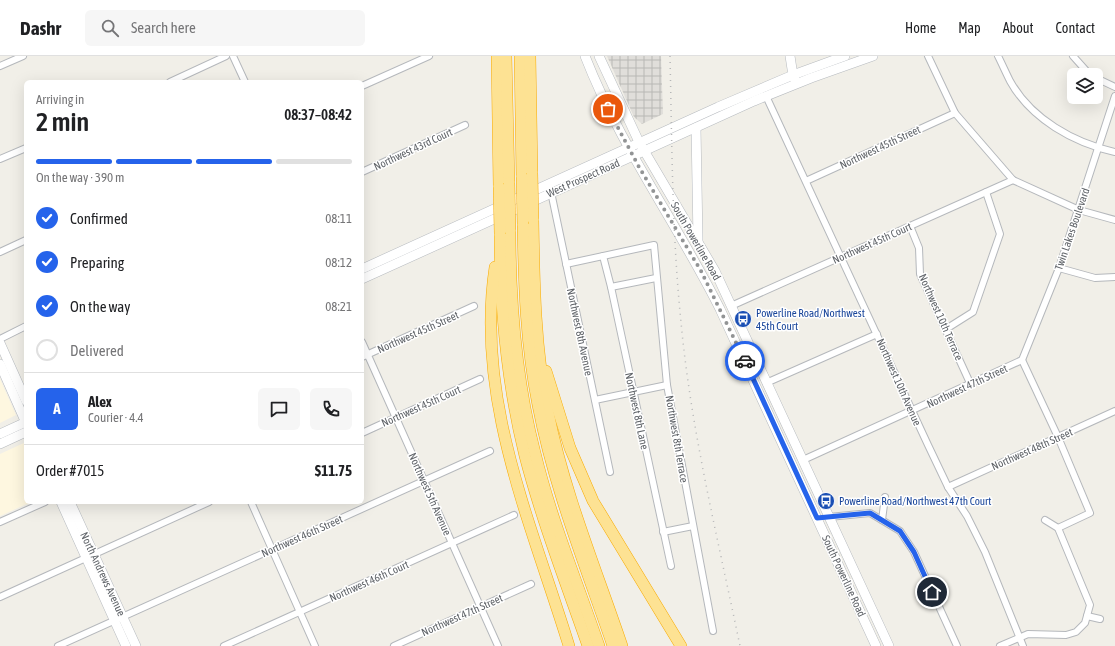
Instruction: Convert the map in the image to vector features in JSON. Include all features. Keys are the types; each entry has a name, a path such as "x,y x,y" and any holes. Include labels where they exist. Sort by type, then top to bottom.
{"highway":[{"path":"497,56 505,232 515,345 530,434 548,500 599,646"},
{"path":"504,185 506,56"},
{"path":"520,56 527,175 528,222 526,322 531,365 539,413 558,485 613,646"},
{"path":"527,175 530,56"},
{"path":"528,222 544,394 558,453 622,646"},
{"path":"505,232 492,289 491,320 493,358 500,415 518,491 569,646"},
{"path":"505,232 501,292 504,340 520,436 543,516 588,646"},
{"path":"540,353 554,390 570,448 591,497 610,532 681,646"},
{"path":"603,590 630,646"}],"main road":[{"name":"South Powerline Road","path":"585,56 632,156 704,278 752,376 876,646"},
{"name":"South Powerline Road","path":"599,56 639,142 698,241 731,306 889,646"},
{"path":"790,56 795,79"},
{"name":"West Prospect Road","path":"364,268 639,142 795,79 845,56"},
{"name":"West Prospect Road","path":"364,278 551,192 766,96 795,79 873,56"},
{"path":"696,128 698,241"},
{"path":"0,343 24,397"},
{"path":"0,364 24,418"},
{"path":"752,376 766,383"},
{"path":"757,387 762,388 773,398"},
{"path":"0,434 24,423"},
{"path":"0,444 24,433"},
{"name":"North Andrews Avenue","path":"62,504 89,556 118,618 136,646"},
{"name":"North Andrews Avenue","path":"71,504 89,556"},
{"path":"817,518 829,517"},
{"name":"North Andrews Avenue","path":"118,618 126,646"}],"street":[{"path":"0,66 23,56"},
{"path":"174,80 226,56"},
{"path":"233,56 244,80"},
{"path":"364,85 429,56"},
{"path":"928,56 955,113 1013,180 1079,210 1115,220"},
{"path":"998,56 1011,82 1030,107 1053,127 1099,149 1115,152"},
{"path":"1073,56 1084,68"},
{"path":"1103,81 1115,87"},
{"name":"Northwest 10th Avenue","path":"766,96 948,487 967,516 985,552 1023,646"},
{"name":"Twin Lakes Boulevard","path":"1022,360 1079,210 1115,96"},
{"name":"Northwest 45th Street","path":"806,181 955,113"},
{"name":"Northwest 43rd Court","path":"364,171 464,125"},
{"path":"0,159 24,149"},
{"name":"Northwest 45th Court","path":"731,306 1013,180"},
{"name":"Northwest 8th Avenue","path":"551,192 610,472"},
{"path":"946,329 973,312 1000,234 986,192"},
{"name":"Northwest 10th Terrace","path":"910,226 919,248 920,274 970,383"},
{"path":"0,252 24,241"},
{"name":"Northwest 8th Terrace","path":"603,256 654,245 667,385 714,631"},
{"path":"566,264 603,256"},
{"name":"Northwest 8th Lane","path":"603,256 671,566"},
{"path":"1058,268 1095,278 1115,276"},
{"path":"611,287 656,278"},
{"name":"Northwest 45th Street","path":"365,356 474,306"},
{"path":"0,339 24,327"},
{"path":"766,383 877,334"},
{"name":"Northwest 5th Avenue","path":"365,356 424,481 498,646"},
{"path":"1022,360 1058,438 1090,514 1058,528"},
{"name":"Northwest 47th Street","path":"803,460 1022,360"},
{"name":"Northwest 45th Court","path":"364,432 480,379"},
{"path":"595,400 667,385"},
{"name":"Northwest 48th Street","path":"948,487 1115,411"},
{"name":"Northwest 46th Street","path":"58,646 490,451"},
{"path":"882,520 885,497"},
{"path":"0,522 40,504"},
{"path":"0,597 205,504"},
{"path":"252,504 315,646"},
{"path":"829,517 870,513 900,531 914,552 958,646"},
{"name":"Northwest 46th Court","path":"224,646 514,515"},
{"path":"1000,646 1019,637 1037,634 1056,636 1071,634 1076,632 1085,623 1090,605 1058,528 1045,520"},
{"path":"663,532 693,526"},
{"name":"Northwest 47th Street","path":"394,646 531,584"},
{"path":"1087,616 1100,619"}],"shaded area":[{"path":"607,56 661,56 663,114 642,124 634,117"},
{"path":"0,379 16,415 0,423"},
{"path":"24,443 24,504 27,504 0,516 0,454"}],"railway":[{"path":"670,56 673,189 681,322 691,404 698,444 740,646"}],"way so far":[{"path":"608,109 622,138 701,271 745,361"}],"place":[{"name":"Powerline Road/Northwest 45th Court","path":"743,319"},
{"name":"Powerline Road/Northwest 47th Court","path":"826,501"}],"route":[{"path":"745,361 817,518 856,513 870,513 900,531 914,552 932,592"}]}
